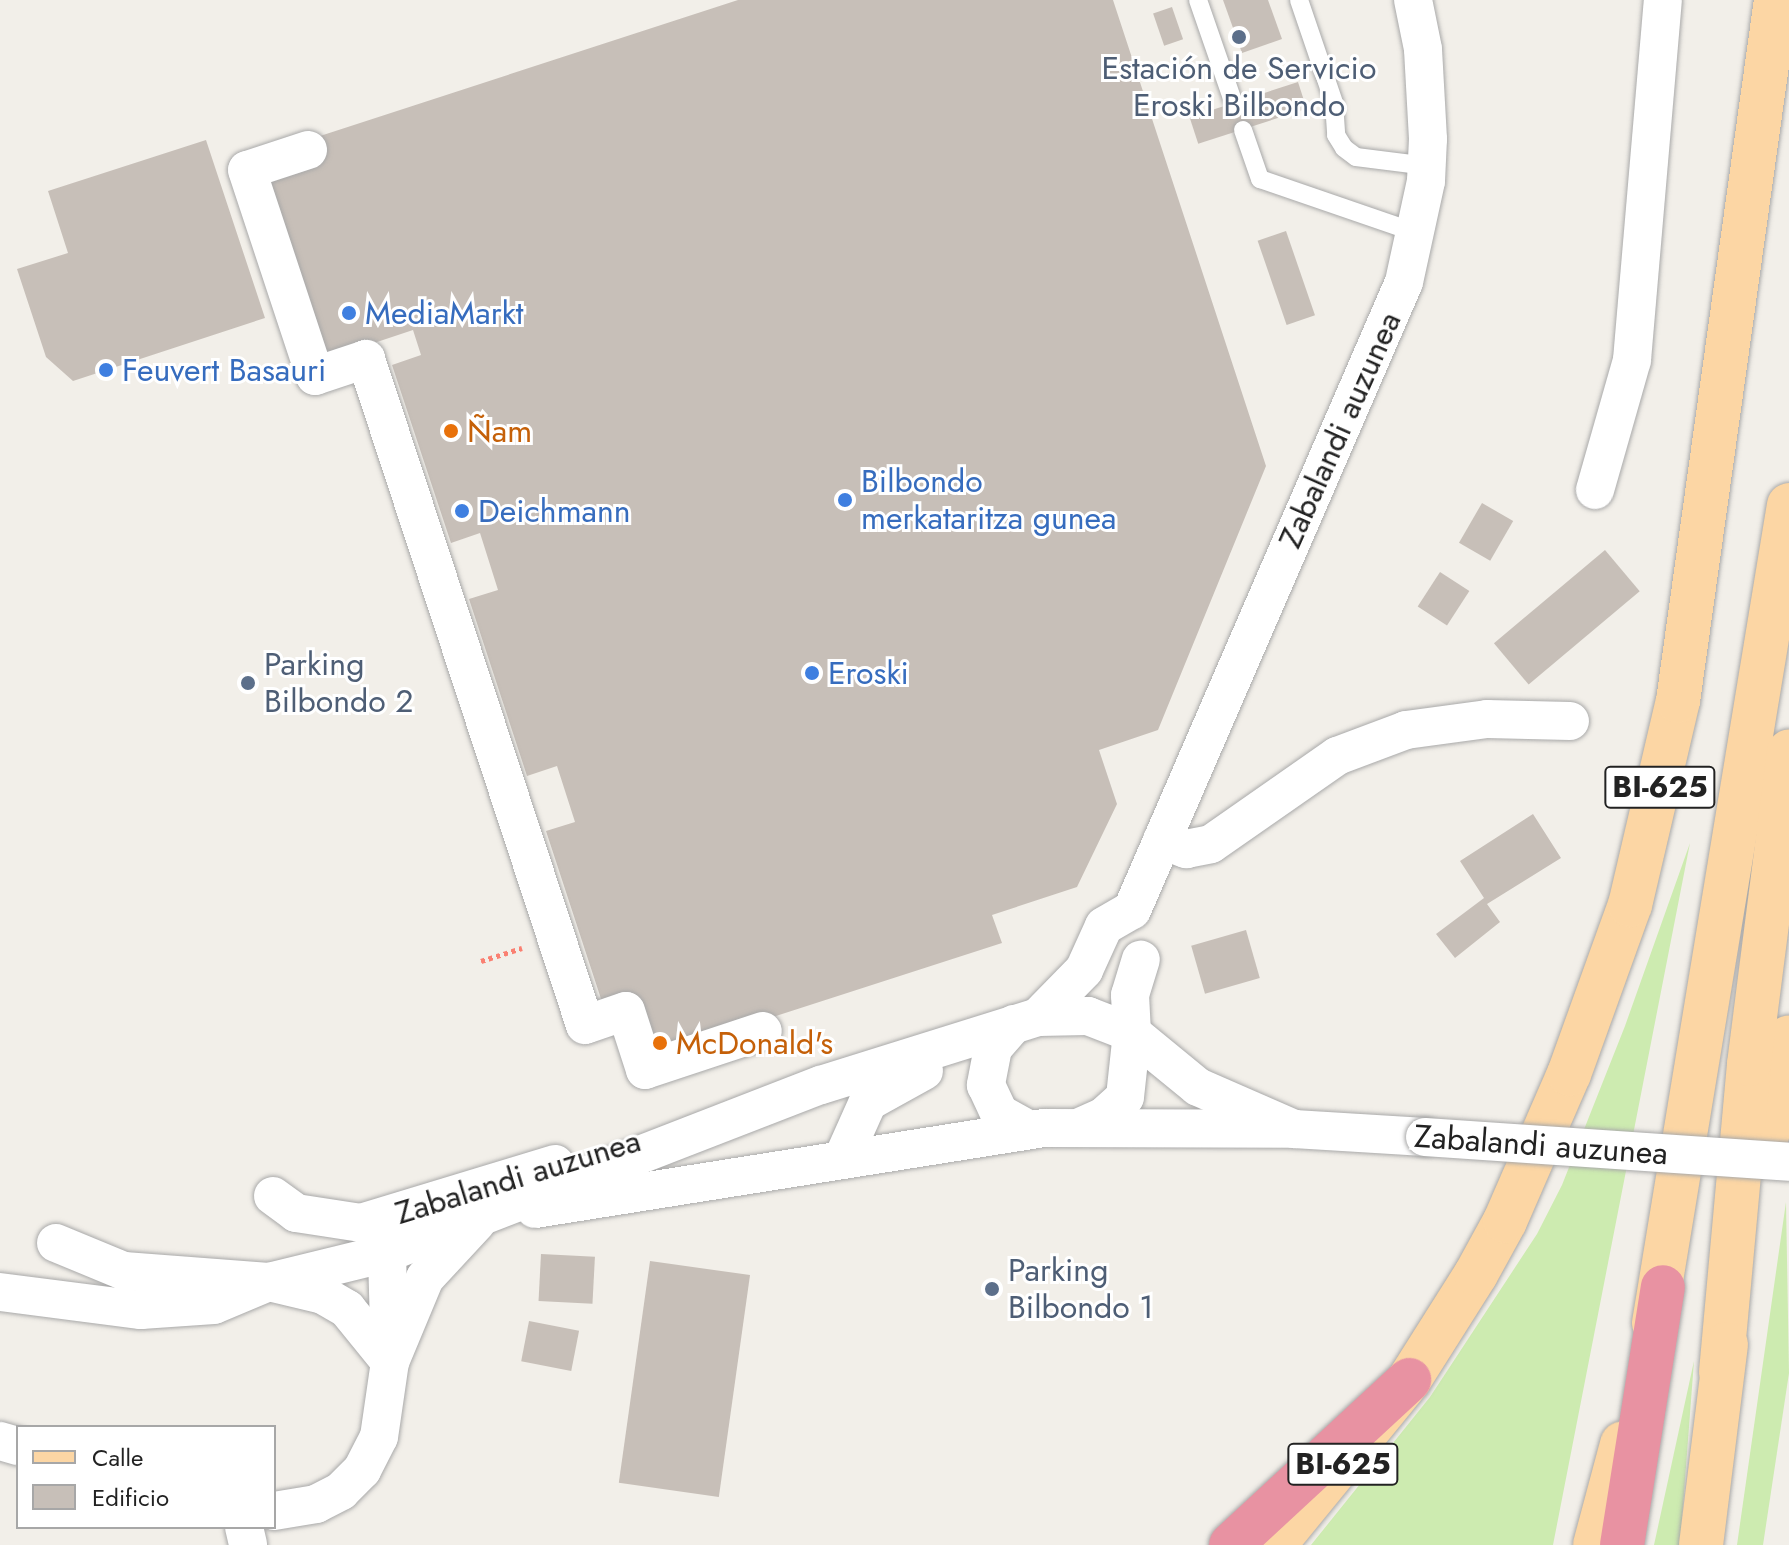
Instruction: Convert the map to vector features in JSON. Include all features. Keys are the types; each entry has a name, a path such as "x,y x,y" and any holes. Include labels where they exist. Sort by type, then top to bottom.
{"highway":[{"path":"1622,1545 1663,1287"},
{"path":"1231,1545 1409,1380"}],"main road":[{"path":"1754,147 1761,0"},
{"name":"BI-625","path":"1274,1545 1409,1380 1505,1221 1569,1074 1630,905 1680,687 1776,0"},
{"name":"BI-625","path":"1595,1545 1663,1287 1789,505"},
{"path":"1701,1545 1721,1372 1749,1064 1789,752"},
{"path":"1721,1372 1789,1037"}],"street":[{"name":"Zabalandi auzunea","path":"1028,1129 999,1113 986,1085 993,1048 1084,970 1104,926 1132,910 1387,326 1417,233 1427,166 1423,49 1413,0"},
{"path":"1595,490 1632,360 1663,0"},
{"path":"308,150 247,170 315,376 366,359 585,1025 626,1011 645,1070 763,1031"},
{"path":"1162,840 1186,849 1211,844 1337,756 1406,730 1487,719 1570,721"},
{"name":"Zabalandi auzunea","path":"1078,1127 1104,1116 1125,1097 1143,1039 1141,960 1144,939 1132,910"},
{"name":"Zabalandi auzunea","path":"273,1196 296,1213 361,1223 766,1105 1026,1021 1088,1016 1143,1039 1198,1087 1294,1129"},
{"name":"Zabalandi auzunea","path":"842,1160 868,1102 918,1076 963,1039"},
{"name":"Zabalandi auzunea","path":"0,1292 141,1310 214,1305 269,1282 387,1253 766,1105"},
{"name":"Zabalandi auzunea","path":"390,1362 425,1278 484,1215 622,1199 1028,1129 1294,1129 1789,1162"},
{"name":"Zabalandi auzunea","path":"56,1243 124,1271 269,1282 323,1295 347,1309 390,1362"},
{"name":"Zabalandi auzunea","path":"276,1511 316,1504 341,1491 362,1470 379,1437 390,1362 387,1253"}],"lane":[{"path":"1198,0 1234,104"},
{"path":"1299,0 1334,103 1336,135 1344,148 1356,157 1427,166"},
{"path":"1243,130 1260,179 1417,233"}],"green space":[{"path":"1690,843 1553,1545 1311,1545 1430,1397 1537,1234 1562,1185 1625,1026"},
{"path":"1786,1202 1789,1373 1763,1545 1737,1545"},
{"path":"1694,1361 1680,1545 1654,1545"}],"building":[{"name":"Bilbondo merkataritza gunea","path":"738,0 1113,0 1266,466 1158,730 1099,750 1117,804 1077,887 992,915 1002,943 652,1056 604,1008 546,831 575,822 557,766 527,776 469,599 498,590 480,533 451,543 392,365 421,355 413,330 323,360 264,178 317,137"},
{"path":"1223,0 1268,0 1282,39 1242,53"},
{"path":"1172,7 1183,39 1164,46 1153,14"},
{"path":"1298,82 1307,109 1198,144 1190,117"},
{"path":"206,140 265,318 73,381 46,357 17,269 68,253 48,191"},
{"path":"1286,231 1315,315 1287,325 1258,241"},
{"path":"1482,503 1513,521 1490,561 1459,543"},
{"path":"1605,550 1640,591 1529,685 1494,643"},
{"path":"1440,572 1469,591 1447,625 1418,606"},
{"path":"1533,814 1561,858 1487,904 1500,922 1455,958 1436,934 1484,898 1460,861"},
{"path":"1246,930 1260,978 1205,994 1191,946"},
{"path":"541,1254 595,1257 592,1304 539,1301"},
{"path":"650,1261 750,1275 719,1497 619,1483"},
{"path":"529,1321 579,1331 571,1371 521,1361"}],"place":[{"name":"Estación de Servicio Eroski Bilbondo","path":"1239,37"},
{"name":"MediaMarkt","path":"349,313"},
{"name":"Feuvert Basauri","path":"106,370"},
{"name":"Ñam","path":"451,431"},
{"name":"Bilbondo merkataritza gunea","path":"845,500"},
{"name":"Deichmann","path":"462,511"},
{"name":"Eroski","path":"812,673"},
{"name":"Parking Bilbondo 2","path":"248,683"},
{"name":"McDonald's","path":"660,1043"},
{"name":"Parking Bilbondo 1","path":"992,1289"}]}
